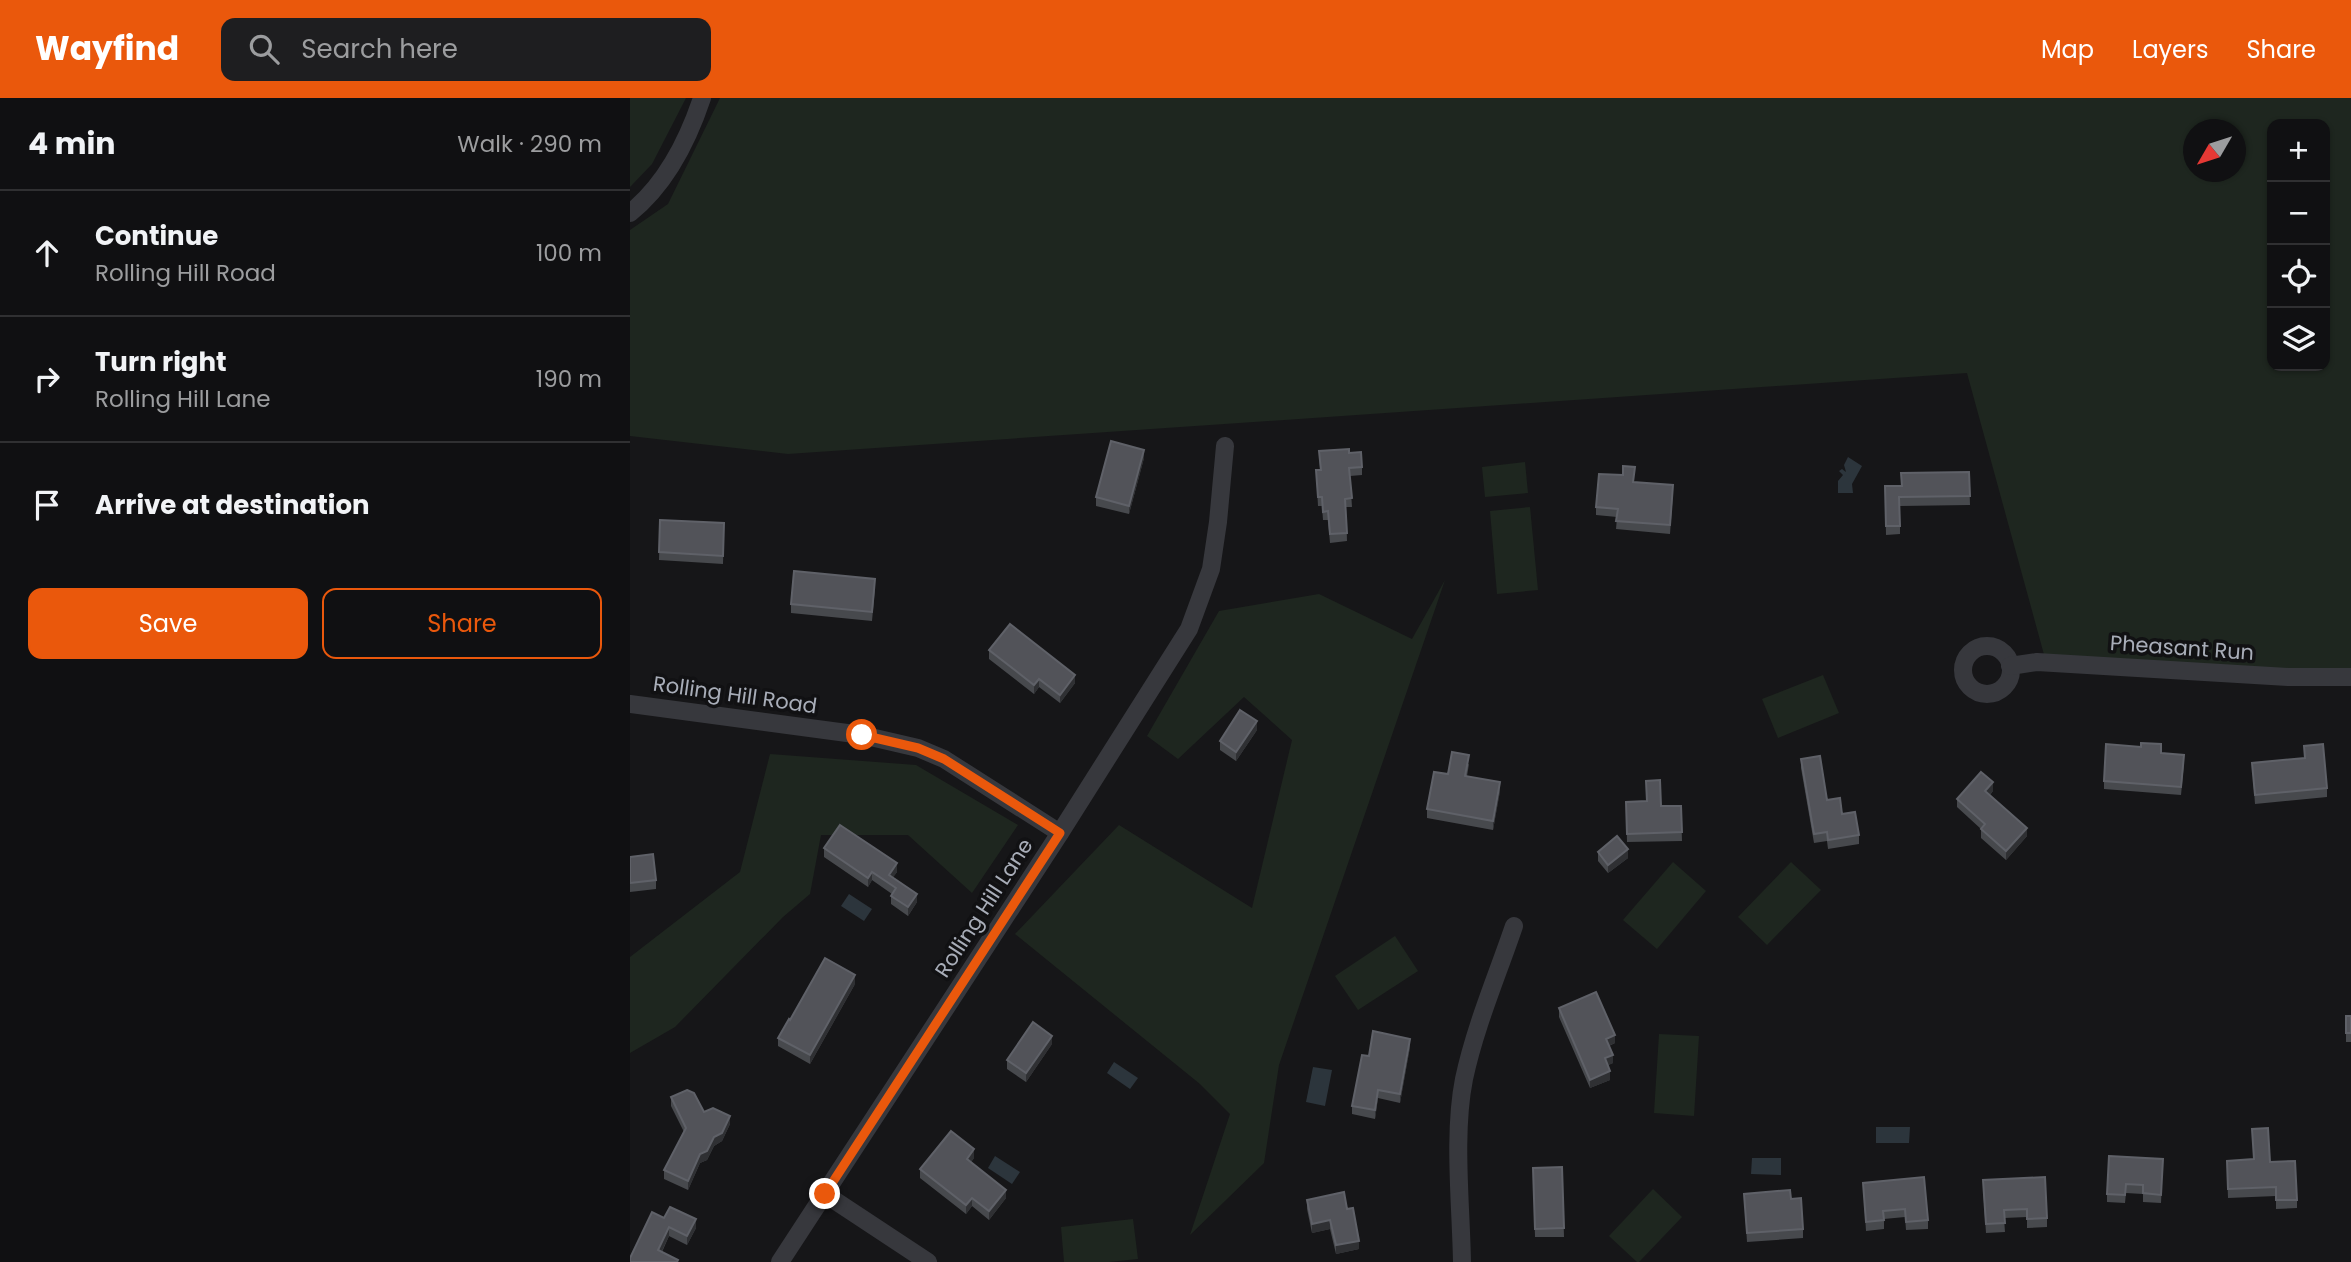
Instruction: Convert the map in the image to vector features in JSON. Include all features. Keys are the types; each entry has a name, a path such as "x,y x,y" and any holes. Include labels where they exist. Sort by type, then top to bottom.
{"street":[{"path":"630,213 668,169 694,122 702,98"},
{"name":"Rolling Hill Lane","path":"780,1262 1060,833 1189,629 1211,569 1219,522 1225,446"},
{"name":"Pheasant Run","path":"2010,666 2037,662 2288,677 2351,677"},
{"name":"Rolling Hill Road","path":"630,704 862,735 918,748 944,759 1060,833"},
{"path":"1462,1262 1459,1137 1464,1081 1477,1031 1514,926"},
{"path":"825,1194 928,1262"}],"shaded area":[{"path":"630,98 686,98 652,164 630,187"},
{"path":"720,98 2351,98 2351,677 2046,662 1967,373 788,454 630,436 630,230 668,204"},
{"path":"1848,457 1862,466 1852,484 1853,493 1838,493 1838,481 1843,475 1839,471 1842,469 1846,472 1844,465"},
{"path":"1525,462 1528,493 1485,497 1482,467"},
{"path":"1530,507 1538,590 1497,594 1490,511"},
{"path":"1445,580 1279,1065 1264,1163 1190,1235 1230,1114 1200,1084 1015,934 1119,825 1252,908 1292,740 1244,697 1178,759 1147,736 1219,611 1319,594 1412,639"},
{"path":"1823,675 1839,713 1778,738 1762,699"},
{"path":"770,754 916,765 1018,825 972,893 908,835 821,835 810,894 783,917 675,1027 630,1053 630,957 740,872"},
{"path":"1673,862 1706,891 1657,949 1623,920"},
{"path":"1791,862 1821,890 1767,945 1738,917"},
{"path":"849,894 872,909 864,921 841,906"},
{"path":"1395,936 1418,971 1358,1010 1335,976"},
{"path":"1659,1034 1699,1036 1694,1116 1654,1113"},
{"path":"1114,1062 1138,1078 1130,1089 1107,1073"},
{"path":"1313,1067 1332,1070 1325,1106 1306,1102"},
{"path":"1876,1127 1910,1127 1909,1143 1876,1143"},
{"path":"995,1156 1020,1172 1012,1184 988,1168"},
{"path":"1752,1158 1781,1158 1781,1175 1751,1174"},
{"path":"1653,1189 1682,1217 1637,1262 1609,1236"},
{"path":"1133,1219 1138,1259 1064,1262 1061,1227"}],"building":[{"path":"1111,441 1144,450 1129,506 1096,497"},
{"path":"1349,449 1349,453 1361,452 1362,467 1349,468 1352,498 1345,499 1347,533 1330,534 1328,511 1323,512 1322,497 1318,497 1316,470 1321,470 1319,451"},
{"path":"1623,466 1635,467 1633,482 1673,485 1670,525 1616,521 1618,509 1596,507 1599,474 1623,475"},
{"path":"1969,472 1970,496 1899,497 1900,526 1886,526 1885,486 1902,486 1901,473"},
{"path":"660,520 724,523 723,556 659,552"},
{"path":"794,571 875,579 872,612 791,604"},
{"path":"1010,624 1075,675 1060,695 1039,679 1034,685 989,650"},
{"path":"1240,710 1257,721 1236,752 1220,741"},
{"path":"2141,743 2161,744 2161,753 2184,755 2181,787 2104,781 2106,744 2141,747"},
{"path":"2323,744 2327,788 2255,795 2252,763 2305,758 2304,746"},
{"path":"1452,752 1469,755 1465,776 1500,782 1493,821 1427,809 1434,772 1448,774"},
{"path":"1820,756 1827,800 1840,798 1842,814 1855,812 1859,835 1828,840 1827,832 1814,834 1801,759"},
{"path":"1981,772 1993,782 1985,791 2027,828 2006,851 1981,829 1985,824 1957,799"},
{"path":"1660,780 1661,806 1681,806 1682,832 1627,834 1626,802 1647,801 1646,781"},
{"path":"840,825 897,863 889,875 917,894 908,907 891,896 896,888 872,872 868,878 824,848"},
{"path":"1617,836 1628,849 1608,865 1598,852"},
{"path":"653,854 656,880 630,883 630,857"},
{"path":"825,958 855,975 810,1055 778,1038"},
{"path":"1596,992 1615,1035 1606,1039 1613,1055 1605,1058 1610,1071 1590,1080 1559,1008"},
{"path":"2346,1016 2351,1016 2351,1033 2346,1033"},
{"path":"1033,1022 1052,1036 1026,1073 1007,1060"},
{"path":"1373,1031 1410,1039 1400,1094 1378,1090 1375,1110 1352,1106 1362,1055 1369,1056"},
{"path":"687,1090 694,1093 704,1112 713,1108 730,1116 722,1133 714,1137 707,1151 700,1154 688,1181 664,1170 686,1128 671,1097"},
{"path":"2268,1128 2270,1162 2295,1161 2297,1200 2276,1200 2276,1187 2228,1189 2227,1161 2254,1159 2252,1129"},
{"path":"951,1131 974,1149 967,1159 1006,1190 989,1211 972,1198 966,1205 920,1169"},
{"path":"2109,1156 2163,1159 2161,1195 2143,1193 2143,1185 2126,1184 2125,1195 2107,1194"},
{"path":"1562,1167 1564,1228 1535,1229 1533,1168"},
{"path":"1924,1177 1928,1220 1906,1222 1905,1209 1883,1211 1884,1220 1866,1222 1863,1183"},
{"path":"2045,1177 2047,1218 2027,1219 2027,1209 2004,1210 2005,1223 1986,1224 1983,1180"},
{"path":"1790,1190 1791,1199 1801,1198 1803,1229 1747,1233 1744,1194"},
{"path":"1344,1192 1347,1209 1353,1208 1359,1241 1336,1245 1330,1220 1312,1224 1307,1200"},
{"path":"670,1207 696,1219 687,1236 669,1227 658,1250 678,1260 677,1262 630,1262 652,1212 664,1218"}],"route":[{"path":"825,1194 1060,833 944,759 918,748 862,735"}]}
